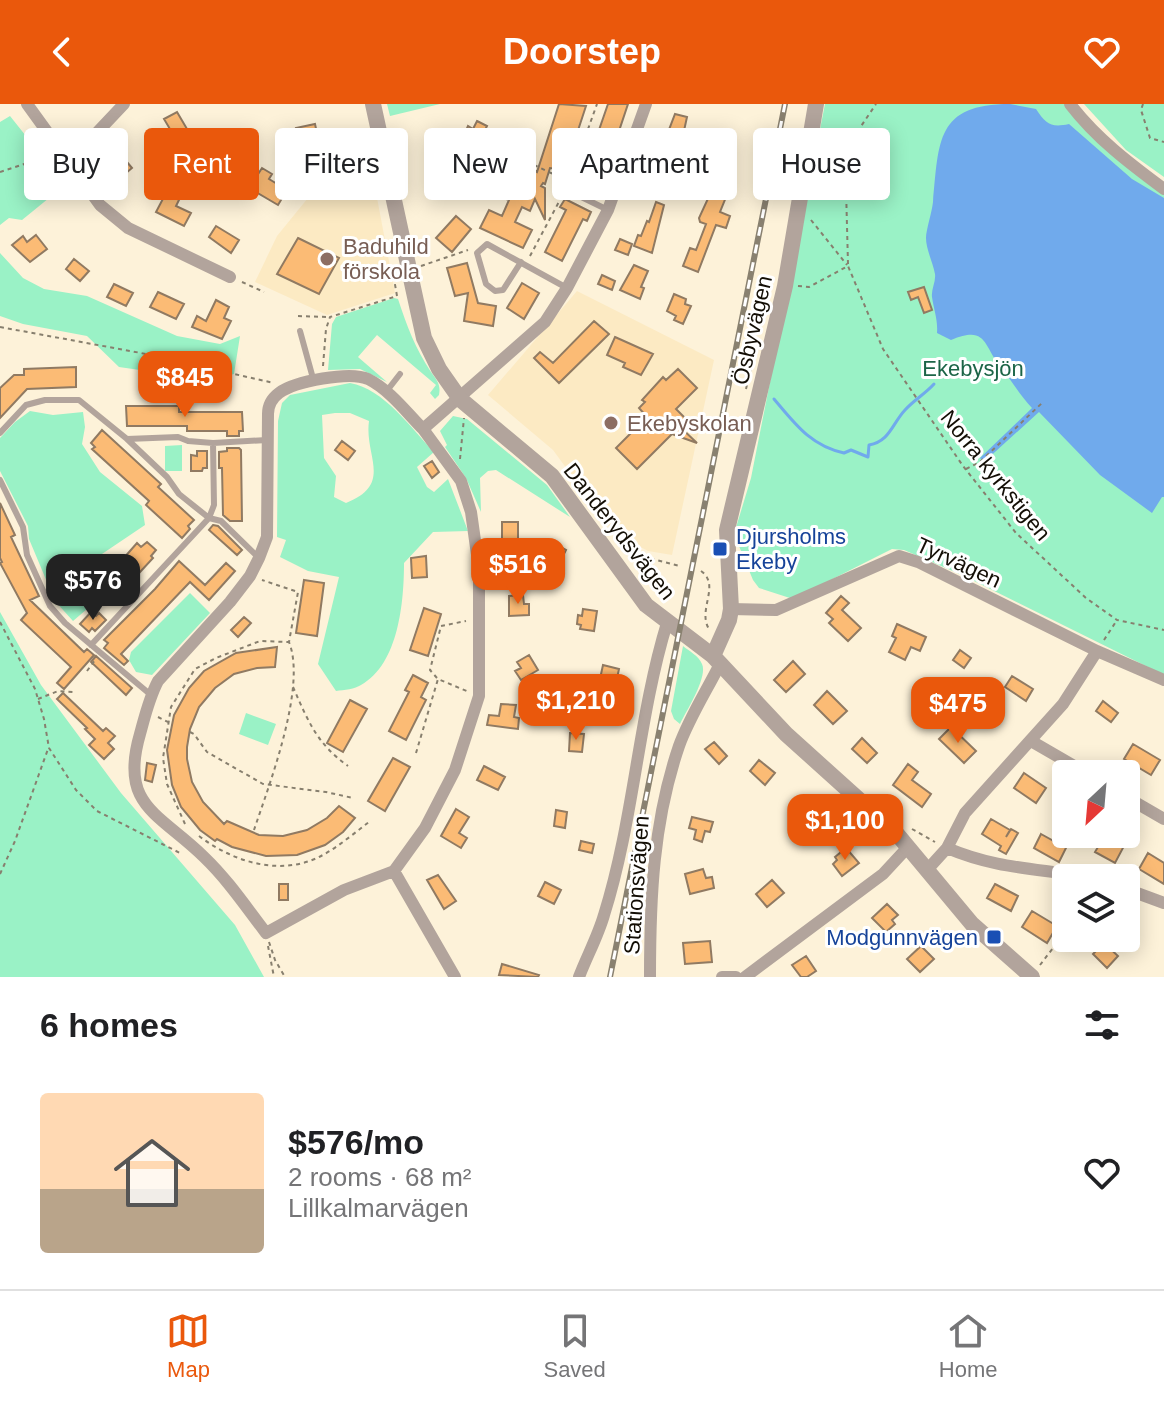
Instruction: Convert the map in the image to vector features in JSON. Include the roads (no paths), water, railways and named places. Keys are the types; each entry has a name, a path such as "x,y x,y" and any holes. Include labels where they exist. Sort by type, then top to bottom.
{"street":[{"path":"27,104 43,128"},
{"path":"101,128 124,104"},
{"name":"Danderydsvägen","path":"373,104 413,268 424,338 439,369 460,399 552,476 646,605 717,660 786,734 908,847 972,924 1035,972"},
{"path":"423,429 545,322 567,288 608,210 646,104"},
{"name":"Ösbyvägen","path":"717,660 731,609 727,530 785,286 816,104"},
{"path":"1070,104 1085,124 1123,159 1164,189"},
{"path":"96,200 128,228 230,277"},
{"path":"353,375 366,378 386,392 423,429 458,477 471,512 479,569 479,696 455,770 425,828 394,871 344,890 266,933 226,879 152,811 137,792 133,767 146,712 158,681 250,576 267,537 268,406 280,392 318,381 353,375"},
{"name":"Tyrvägen","path":"731,609 776,610 899,556 918,562 1097,651 1164,680"},
{"path":"579,977 610,895 655,668 667,623"},
{"path":"927,870 947,848 965,813 1063,704 1097,651"},
{"name":"Stationsvägen","path":"650,977 650,910 660,813 680,744 717,660"},
{"path":"1031,741 1064,760"},
{"path":"1140,805 1164,819"},
{"path":"745,977 883,874 908,847"},
{"path":"947,848 977,861 1052,873"},
{"path":"394,871 455,977"},
{"path":"1140,894 1164,903"},
{"path":"722,977 736,977"}],"lane":[{"path":"588,200 608,210"},
{"path":"521,262 503,290 495,291 486,284 477,253 487,244 521,262 567,288"},
{"path":"300,331 318,381"},
{"path":"386,392 400,374"},
{"path":"0,433 26,405 45,400 79,400 127,439 167,477 179,494 209,518 221,521 259,558"},
{"path":"127,439 178,437 213,443 267,440"},
{"path":"91,645 209,518 214,505 213,443"},
{"path":"0,480 23,527 27,555 50,606 65,623 151,695"}],"water":[{"name":"Ekebysjön","path":"1010,104 1036,109 1053,125 1069,124 1132,179 1164,198 1164,497 1152,513 1100,475 1039,412 984,462 980,458 1032,408 978,336 951,340 937,333 932,294 935,274 926,235 940,144 946,130 955,119 968,111"}],"waterway":[{"path":"774,399 804,433 822,445 844,453 851,450 868,457 869,445 882,440 905,410 934,384"}],"railway":[{"path":"610,977 785,104"}],"place":[{"name":"Baduhild förskola","path":"327,259"},
{"name":"Ekebyskolan","path":"611,423"},
{"name":"Djursholms Ekeby","path":"720,549"},
{"name":"Modgunnvägen","path":"994,937"}]}
